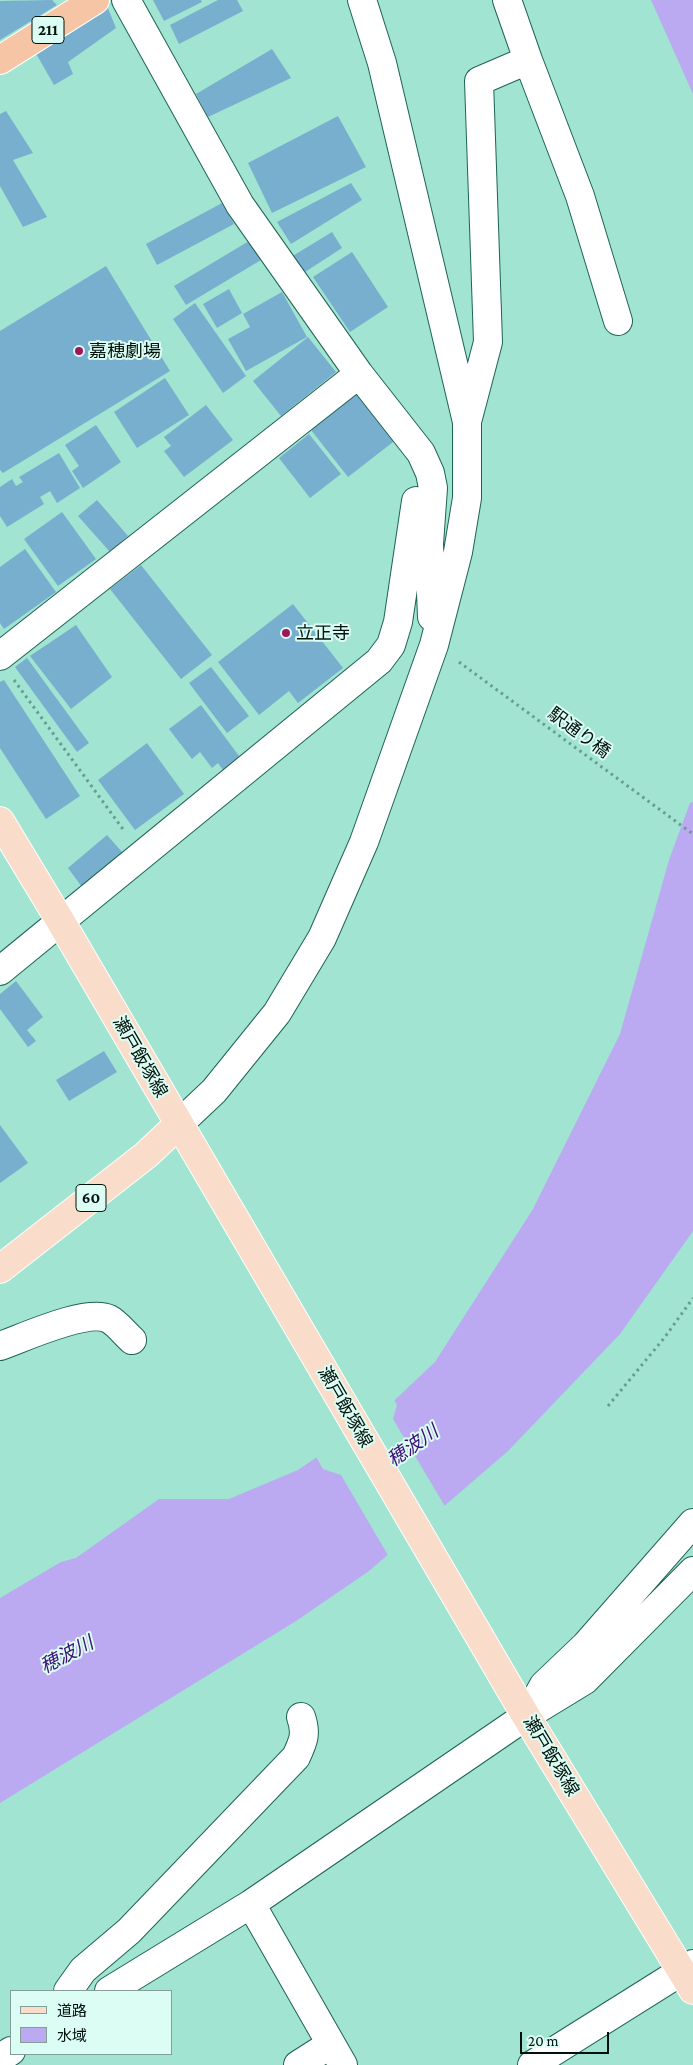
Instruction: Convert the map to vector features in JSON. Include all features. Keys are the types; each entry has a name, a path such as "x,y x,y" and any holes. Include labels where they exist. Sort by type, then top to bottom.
{"highway":[{"name":"211","path":"0,60 95,0"}],"main road":[{"name":"瀬戸飯塚線","path":"0,821 526,1716 689,1975"},
{"name":"60","path":"0,1269 146,1155 185,1134"}],"street":[{"path":"126,0 240,205 359,374 421,453 430,473 433,488 429,544 434,645"},
{"path":"185,1134 214,1091 277,1013 322,938 364,842 434,645 458,552 467,498 467,422 382,63 362,0"},
{"path":"507,0 580,196 618,320"},
{"path":"467,422 488,342 479,81 528,60"},
{"path":"6,666 359,374"},
{"path":"0,971 379,661 391,645 398,622 409,541 414,520 421,453"},
{"path":"0,1346 75,1319 96,1316 108,1319 132,1340"},
{"path":"526,1716 544,1685 586,1645 693,1523"},
{"path":"111,1990 250,1904 526,1716 585,1680 693,1571"},
{"path":"69,1990 83,1970 129,1931 296,1758 304,1740 305,1729 301,1717"},
{"path":"250,1904 337,2054 298,2065"},
{"path":"532,2065 689,1975"}],"path":[{"name":"駅通り橋","path":"457,660 693,834"},
{"path":"6,666 142,855"},
{"path":"608,1406 665,1337 693,1298"}],"water":[{"path":"651,0 693,0 693,94"},
{"name":"穂波川","path":"693,802 693,1231 620,1334 508,1451 369,1571 296,1621 0,1803 0,1598 61,1562 76,1558 159,1499 229,1499 298,1470 379,1415 435,1362 533,1209 620,1034 669,860 690,803"}],"pier":[{"path":"393,1398 397,1405 393,1419 446,1508 389,1557 341,1475 323,1469 315,1455 377,1413"}],"building":[{"path":"52,0 57,5 0,40 0,1"},
{"path":"153,0 201,0 202,2 164,21"},
{"path":"218,0 237,0 243,11 179,44 170,25"},
{"path":"107,6 116,28 68,62 73,74 54,85 34,50"},
{"path":"272,49 291,78 208,117 196,94"},
{"path":"6,111 33,153 13,160 47,217 23,227 0,186 0,114"},
{"path":"338,116 366,167 272,213 248,163"},
{"path":"351,183 362,200 291,244 277,222"},
{"path":"222,203 234,224 157,265 146,244"},
{"path":"332,232 342,248 305,272 291,257"},
{"path":"249,241 261,260 186,305 174,286"},
{"path":"352,252 388,307 350,332 313,277"},
{"name":"嘉穂劇場","path":"106,266 170,371 3,473 0,470 0,331"},
{"path":"229,289 242,313 217,328 203,304"},
{"path":"282,292 307,337 246,371 228,339 250,327 243,314"},
{"path":"195,303 246,376 223,393 173,319"},
{"path":"308,337 336,372 281,416 253,381"},
{"path":"165,378 189,415 137,448 114,412"},
{"path":"359,391 397,439 348,477 311,430"},
{"path":"206,405 233,440 184,477 164,451 171,446 164,437"},
{"path":"96,425 121,462 83,488 72,471 79,466 65,445"},
{"path":"309,434 341,474 310,498 279,458"},
{"path":"59,453 80,488 57,503 50,491 40,497 44,504 7,527 0,516 0,487 12,479 16,486 23,482 19,477"},
{"path":"97,500 128,536 110,552 78,516"},
{"path":"62,512 96,559 58,586 24,539"},
{"path":"25,549 56,592 4,629 0,623 0,567"},
{"path":"141,565 212,655 181,679 110,589"},
{"name":"立正寺","path":"293,604 343,668 298,703 289,691 259,715 218,662"},
{"path":"76,625 112,677 71,709 30,656"},
{"path":"27,658 89,743 77,752 15,667"},
{"path":"211,667 249,716 227,733 189,683"},
{"path":"4,680 80,796 46,819 0,748 0,682"},
{"path":"201,705 242,760 225,773 218,763 212,768 200,752 192,759 169,729"},
{"path":"147,743 184,794 135,830 98,780"},
{"path":"107,835 123,853 82,887 68,868"},
{"path":"16,981 43,1017 27,1030 36,1041 28,1047 0,1009 0,994"},
{"path":"104,1051 117,1072 69,1101 56,1080"},
{"path":"0,1125 28,1163 0,1183"}],"place":[{"name":"嘉穂劇場","path":"79,351"},
{"name":"立正寺","path":"286,633"}]}
